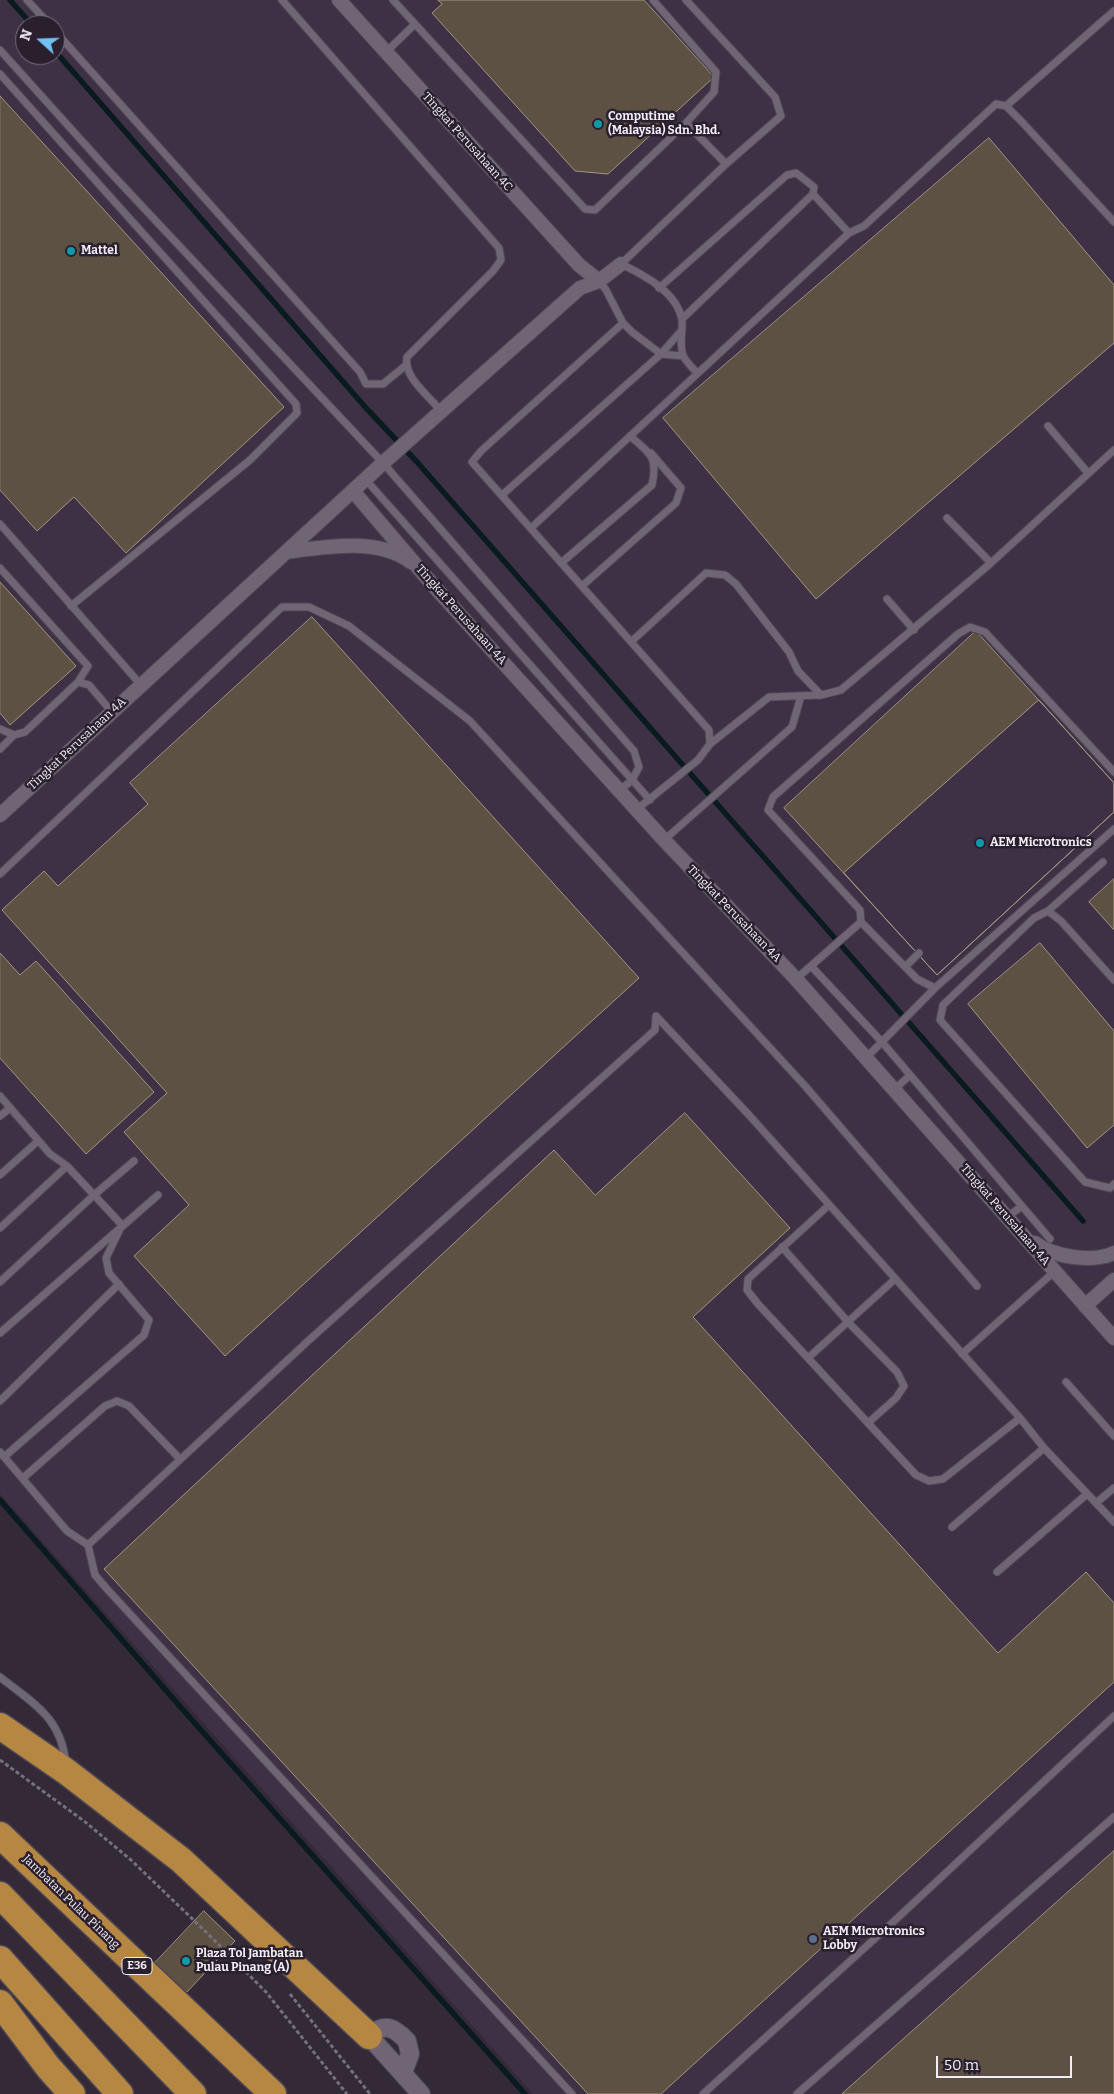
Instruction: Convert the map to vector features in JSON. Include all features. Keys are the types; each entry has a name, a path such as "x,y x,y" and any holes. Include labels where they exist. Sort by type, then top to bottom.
{"highway":[{"path":"0,1726 67,1772 188,1866 369,2036"},
{"name":"Jambatan Pulau Pinang","path":"0,1835 273,2094"},
{"path":"0,1895 193,2094"},
{"path":"0,1959 120,2094"},
{"path":"0,2004 48,2067 72,2094"}],"street":[{"name":"Tingkat Perusahaan 4C","path":"339,0 579,266 598,281"},
{"name":"Tingkat Perusahaan 4A","path":"0,815 441,411 580,288 598,281 621,264"},
{"name":"Tingkat Perusahaan 4A","path":"353,491 432,584 636,810 796,979 1114,1338"},
{"path":"286,552 351,546 383,550 410,560 432,584"},
{"path":"1019,1230 1045,1250 1075,1258 1114,1252"},
{"path":"1085,1306 1114,1280"},
{"path":"403,2073 410,2054 407,2041 395,2031 382,2026 369,2036 421,2094"}],"lane":[{"path":"27,0 41,15"},
{"path":"282,0 499,248 501,260 493,271 407,357 405,366 410,376 441,411"},
{"path":"393,0 585,209 595,210 686,123 714,92 716,72 653,0"},
{"path":"686,0 775,97 781,116 726,164 621,264 650,280 666,293 682,319 683,356 698,373"},
{"path":"1006,106 1114,10"},
{"path":"386,52 415,24"},
{"path":"65,42 360,372 366,384 382,384 405,366"},
{"path":"0,50 109,171 383,463 634,751 639,767 632,780 619,791"},
{"path":"0,74 296,404 297,413 250,460 71,606"},
{"path":"531,528 848,233 864,226 996,104 1006,106 1114,222"},
{"path":"686,123 726,164"},
{"path":"660,288 787,175 796,173 814,187 813,194 682,319"},
{"path":"813,194 848,233"},
{"path":"598,281 606,290 623,323 661,354 683,356"},
{"path":"623,323 481,450 472,462 710,730 710,744"},
{"path":"502,495 661,354 682,331"},
{"path":"1048,426 1088,473"},
{"path":"582,586 676,503 681,488 651,453 630,436"},
{"path":"636,810 698,760 710,744 769,697 821,695 841,690 991,563 1114,450"},
{"path":"561,563 652,485 656,466 651,453"},
{"path":"366,480 650,800"},
{"path":"947,518 991,563"},
{"path":"0,524 141,686"},
{"path":"0,568 88,666 78,682 25,732 14,735 0,749"},
{"path":"632,641 706,573 725,575 736,584 762,616 788,652 798,672 821,695"},
{"path":"887,599 914,630"},
{"path":"0,874 282,607 308,607 349,626 470,721 806,1087 977,1286"},
{"path":"935,988 917,979 861,922 860,910 768,810 773,796 958,634 970,627 985,632 1114,772"},
{"path":"78,682 89,685 112,712"},
{"path":"664,840 792,726 801,696"},
{"path":"0,729 14,735"},
{"path":"866,1058 935,988 1114,829"},
{"path":"1103,862 1048,911 1034,918 943,1005 940,1020 1085,1182 1110,1188 1114,1184"},
{"path":"1048,911 1061,921 1114,980"},
{"path":"796,979 861,922"},
{"path":"905,967 919,952"},
{"path":"811,966 882,1042 1050,1239"},
{"path":"88,1545 180,1459 655,1030 656,1016 749,1115 894,1280 1020,1418 1044,1448 1114,1522"},
{"path":"894,1090 910,1075"},
{"path":"0,1096 50,1154 67,1166 122,1225"},
{"path":"0,1116 10,1108"},
{"path":"0,1175 38,1141"},
{"path":"0,1282 94,1195 134,1161"},
{"path":"0,1228 67,1166"},
{"path":"0,1333 158,1195"},
{"path":"828,1205 748,1279 747,1290 808,1358 916,1475 929,1481 943,1479 1020,1418"},
{"path":"1007,1217 1022,1206"},
{"path":"122,1225 106,1258 109,1273 150,1320 144,1335 2,1454 67,1531 88,1545 95,1575 107,1590 572,2094"},
{"path":"782,1247 848,1322 897,1372 904,1386 896,1398 868,1423"},
{"path":"962,1354 1055,1271"},
{"path":"808,1358 894,1280"},
{"path":"0,1401 119,1284"},
{"path":"1066,1382 1114,1436"},
{"path":"23,1478 105,1406 117,1401 129,1406 180,1459"},
{"path":"952,1527 1044,1448"},
{"path":"1096,1503 1114,1488"},
{"path":"998,1572 1087,1494"},
{"path":"0,1677 48,1715 58,1729 65,1752 67,1772"},
{"path":"703,2094 891,1924 1114,1716"},
{"path":"797,2094 1114,1817"}],"path":[{"path":"0,1760 91,1827 131,1860 206,1932 266,1992 347,2094"},
{"path":"289,1994 370,2094"}],"shaded area":[{"path":"0,0 1114,0 1114,2094 533,2094 0,1494"}],"building":[{"name":"Computime (Malaysia) Sdn. Bhd.","path":"438,0 644,0 714,77 608,174 575,171 432,13 442,4"},
{"name":"Mattel","path":"0,96 284,407 126,553 74,497 37,531 0,490"},
{"path":"989,138 1114,285 1114,343 816,599 663,418"},
{"path":"0,582 76,666 10,725 0,713"},
{"path":"312,617 639,978 225,1356 134,1256 189,1205 124,1132 167,1093 2,910 44,871 58,886 148,804 130,783"},
{"path":"976,631 1114,783 1114,812 937,975 784,808"},
{"name":"AEM Microtronics","path":"1039,700 1114,783 1114,812 937,975 844,873"},
{"path":"1114,879 1114,930 1089,902"},
{"path":"1040,943 1114,1031 1114,1125 1087,1148 968,1004"},
{"path":"0,953 20,975 36,961 154,1092 86,1154 0,1058"},
{"path":"685,1113 790,1228 693,1317 998,1653 1086,1572 1114,1603 1114,1682 661,2094 588,2094 104,1569 554,1150 595,1195"},
{"path":"1114,1851 1114,2094 842,2094"},
{"name":"Plaza Tol Jambatan Pulau Pinang (A)","path":"204,1911 235,1941 169,2011 138,1981"}],"waterway":[{"path":"10,0 23,15"},
{"path":"65,62 366,408 417,462 1083,1221"},
{"path":"0,1500 184,1711 525,2094"}],"place":[{"name":"Computime (Malaysia) Sdn. Bhd.","path":"598,124"},
{"name":"Mattel","path":"71,251"},
{"name":"AEM Microtronics","path":"980,843"},
{"name":"AEM Microtronics Lobby","path":"813,1939"},
{"name":"Plaza Tol Jambatan Pulau Pinang (A)","path":"186,1961"}]}
